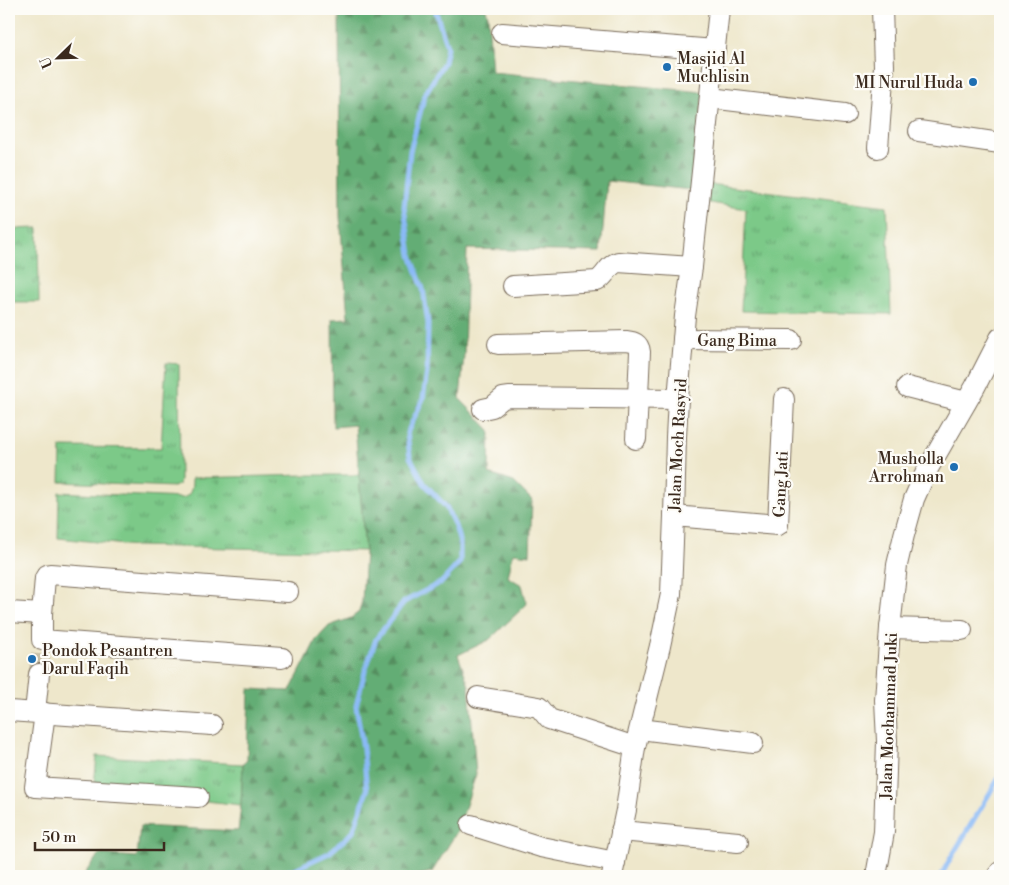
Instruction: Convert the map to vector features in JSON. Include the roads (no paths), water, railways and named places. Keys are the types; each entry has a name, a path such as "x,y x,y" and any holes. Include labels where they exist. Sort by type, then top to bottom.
{"street":[{"name":"Jalan Moch Rasyid","path":"614,869 626,810 637,738 671,594 678,399 685,316 692,267 719,9"},
{"path":"878,148 884,66 882,9"},
{"path":"502,33 715,50"},
{"path":"710,98 845,114"},
{"path":"919,131 1000,143"},
{"path":"513,286 597,281 603,277 613,264 618,262 692,267"},
{"name":"Jalan Mochammad Juki","path":"876,876 884,832 887,741 885,700 890,628 904,535 914,499 926,472 1000,338"},
{"name":"Gang Bima","path":"683,340 791,340"},
{"path":"498,344 626,341 636,343 640,352 636,439"},
{"path":"907,387 966,402"},
{"path":"483,409 492,407 505,398 678,399"},
{"name":"Gang Jati","path":"674,516 778,525 784,399"},
{"path":"282,658 41,642 45,578 47,574 50,574 288,592"},
{"path":"9,612 42,614"},
{"path":"890,628 962,630"},
{"path":"39,674 40,713 35,787 198,797"},
{"path":"478,697 539,707 549,719 637,738 753,742"},
{"path":"9,711 212,725"},
{"path":"471,825 614,869"},
{"path":"621,831 738,842"},
{"path":"997,876 1000,872"}],"waterway":[{"path":"273,876 297,868 329,853 353,832 367,791 363,748 356,706 376,639 404,602 442,582 460,562 460,543 455,526 446,507 424,483 410,457 407,433 423,399 427,372 428,323 423,289 411,255 404,207 410,151 425,94 444,62 447,47 435,9"},
{"path":"941,876 1000,776"}],"tunnel":[{"path":"39,674 41,644"}],"place":[{"name":"Masjid Al Muchlisin","path":"667,67"},
{"name":"MI Nurul Huda","path":"973,82"},
{"name":"Musholla Arrohman","path":"954,467"},
{"name":"Pondok Pesantren Darul Faqih","path":"32,659"}]}
